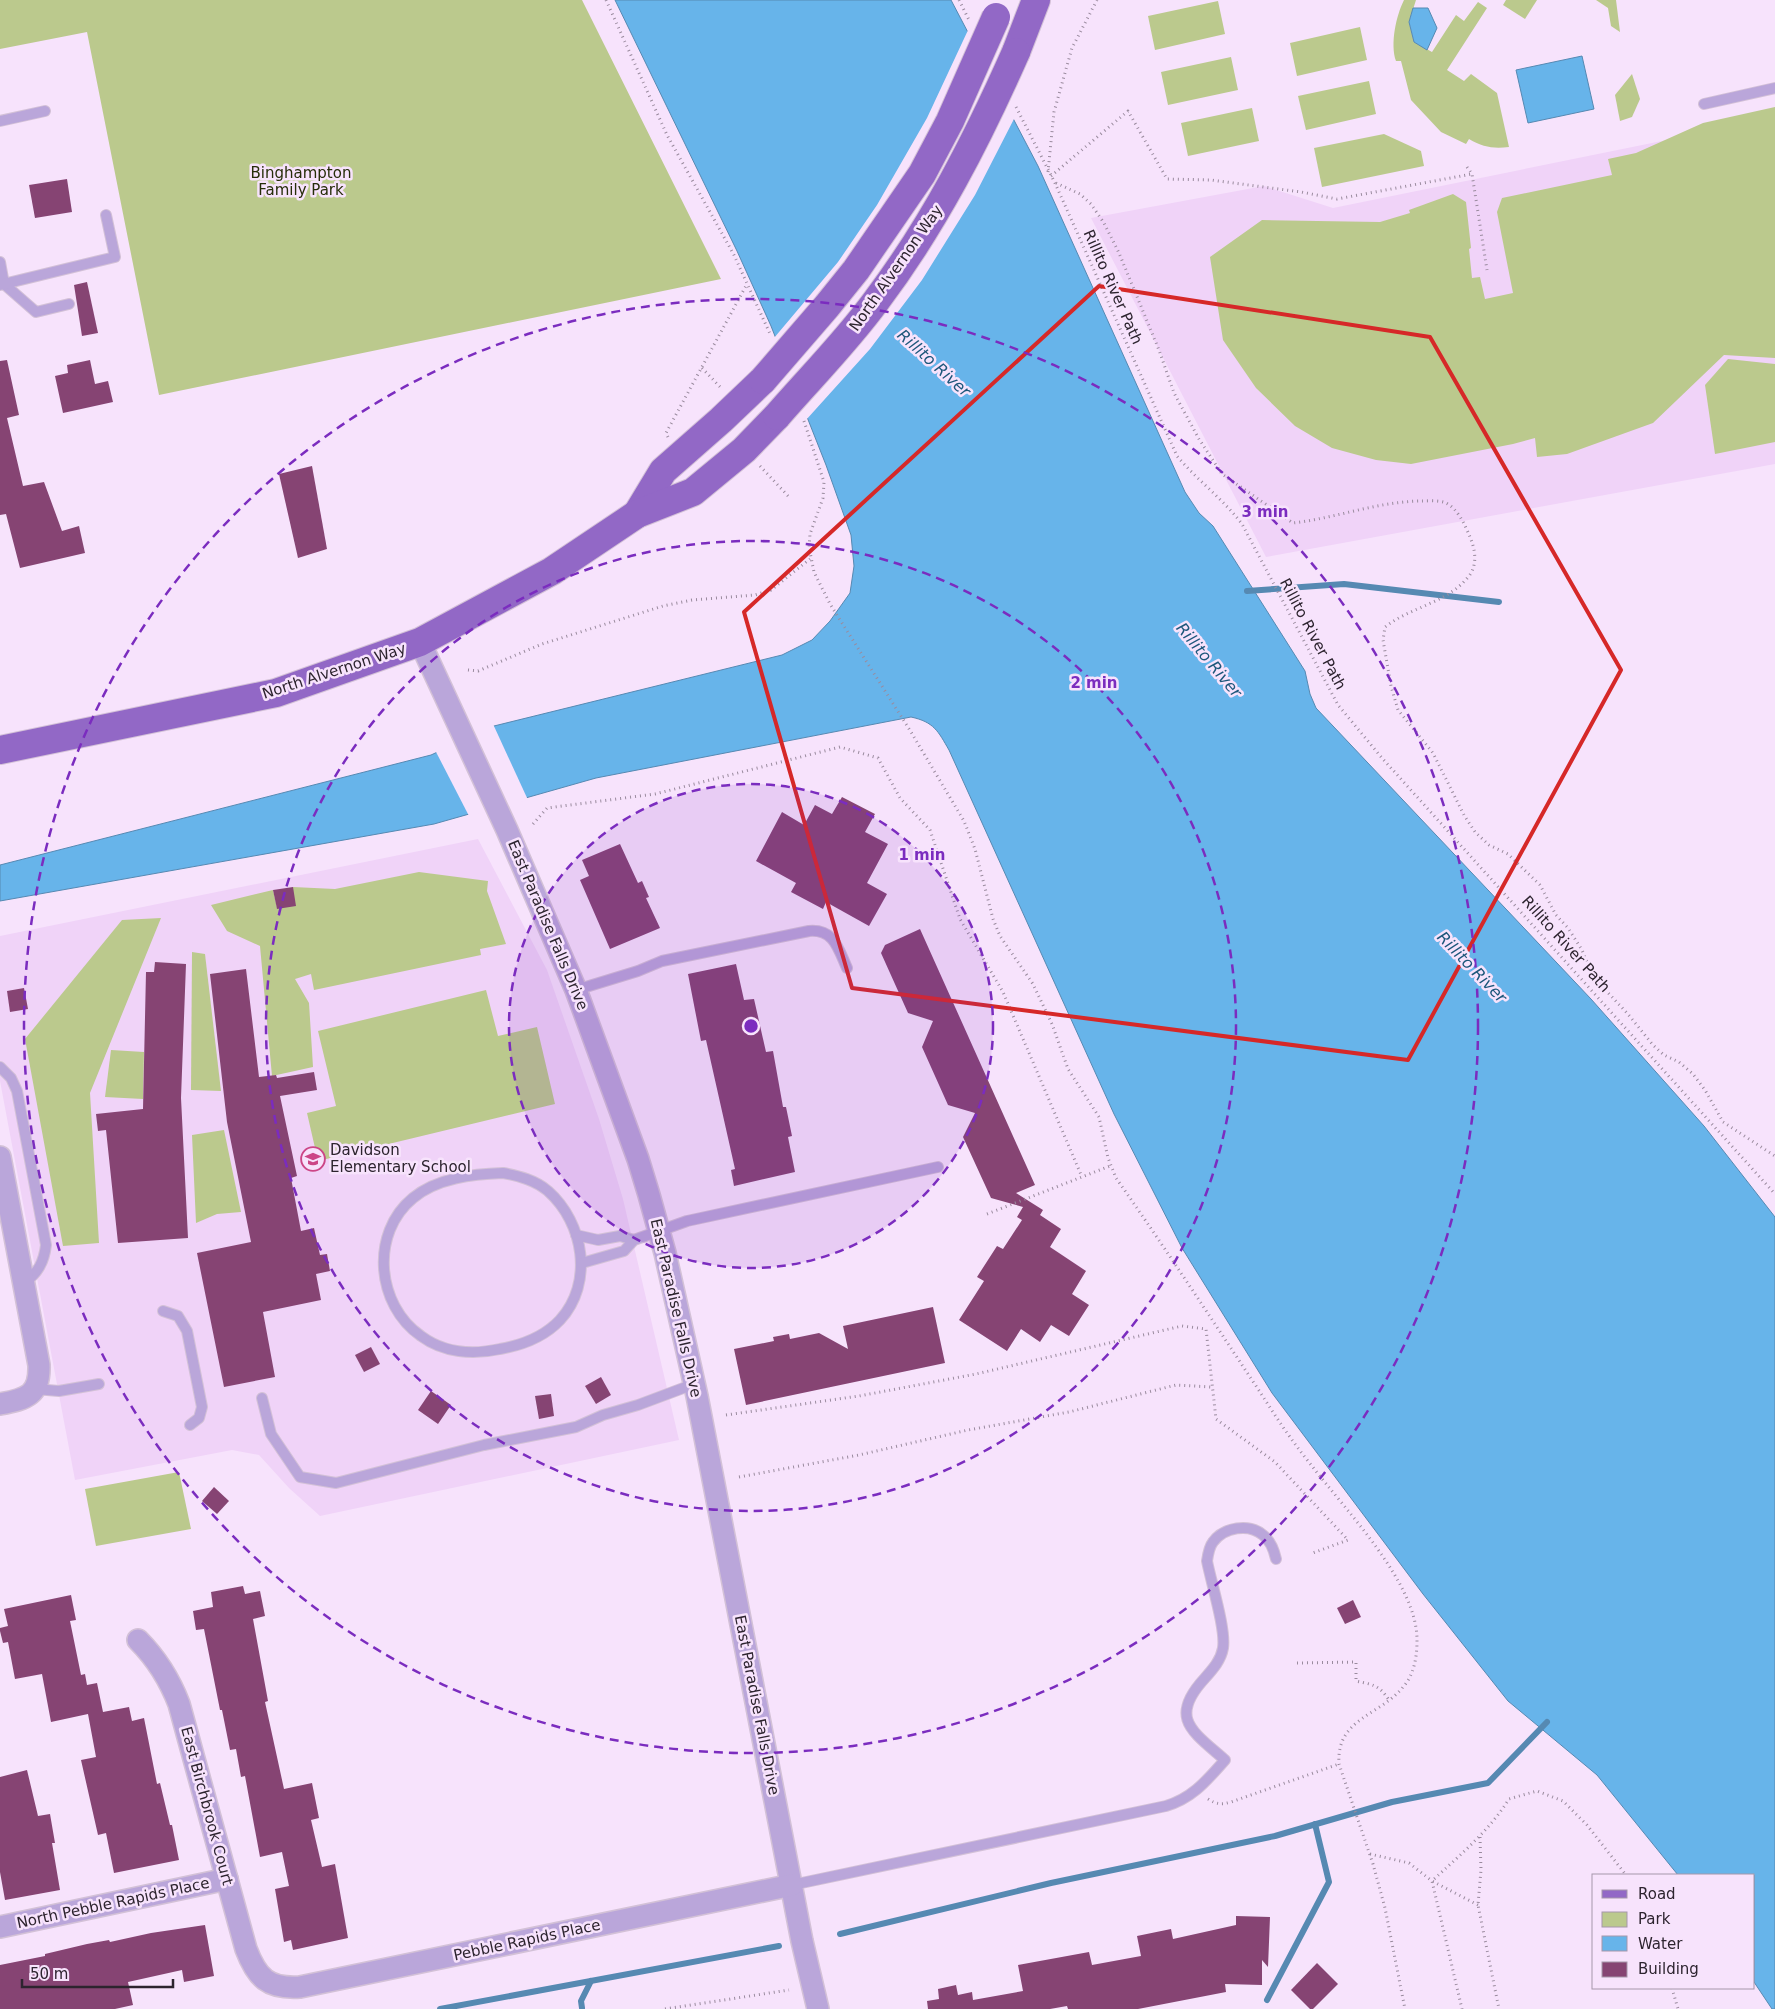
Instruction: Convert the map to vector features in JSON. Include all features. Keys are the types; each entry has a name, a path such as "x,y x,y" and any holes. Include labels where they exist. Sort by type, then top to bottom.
{"main road":[{"name":"North Alvernon Way","path":"0,750 276,693 420,642 552,571 637,514 694,492 744,450 790,416 909,254 940,205 987,117 1016,52 1036,0"},
{"name":"North Alvernon Way","path":"637,514 663,471 763,380 856,270 922,174 950,121 990,15"}],"street":[{"name":"East Paradise Falls Drive","path":"420,642 507,830 576,990 638,1159 659,1230 694,1384 802,1941 818,2009"},
{"path":"0,1157 39,1364 40,1378 35,1390 26,1397 0,1404"},
{"name":"East Birchbrook Court","path":"138,1640 162,1668 178,1704 250,1959 264,1979"},
{"name":"North Pebble Rapids Place","path":"0,1926 227,1879"},
{"name":"Pebble Rapids Place","path":"264,1979 280,1986 300,1987 792,1885"}],"lane":[{"path":"1704,104 1775,88"},
{"path":"0,121 45,111"},
{"path":"2,284 115,257 106,215"},
{"path":"0,262 2,284 36,312 69,304"},
{"path":"576,990 638,972 662,961 808,931 822,931 834,940 846,968"},
{"path":"0,1067 11,1078 17,1091 46,1245 44,1257 39,1268 24,1283"},
{"path":"582,1263 624,1251 634,1240 659,1230 722,1213 938,1167"},
{"path":"503,1173 533,1181 548,1191 560,1205 576,1235 582,1263 577,1292 570,1307 561,1319 536,1338 522,1344 488,1352 456,1351 439,1347 412,1330 400,1317 391,1300 384,1264 389,1232 413,1198 432,1187 454,1180 503,1173"},
{"path":"576,1235 598,1240 620,1236 634,1240"},
{"path":"163,1311 178,1316 187,1331 202,1407 199,1418 190,1425"},
{"path":"35,1390 59,1391 99,1384"},
{"path":"262,1398 270,1434 300,1477 336,1484 484,1445 576,1427 602,1415 638,1405 694,1384"},
{"path":"792,1885 1166,1806 1193,1794 1225,1760 1198,1737 1191,1727 1186,1707 1189,1697 1215,1667 1223,1650 1222,1631 1207,1561 1208,1551 1213,1541 1222,1534 1243,1527 1256,1530 1265,1536 1273,1547 1276,1559"}],"path":[{"path":"606,0 667,135 696,189 719,226 774,343"},
{"path":"959,0 990,15"},
{"path":"1049,174 1054,112 1072,48 1097,0"},
{"name":"Rillito River Path","path":"1016,105 1055,183 1177,456 1189,471 1230,509 1242,524 1338,705 1357,730 1775,1194"},
{"path":"1049,174 1128,111 1167,179 1210,180 1301,192 1337,199 1472,174"},
{"path":"1467,166 1472,174 1487,270"},
{"path":"1055,183 1080,194 1091,204 1104,223 1126,269 1159,350 1174,393 1199,439 1222,474 1293,523 1317,520 1360,509 1399,502 1444,502 1453,508 1468,531 1476,556 1470,575 1458,586 1428,605 1396,618 1385,627 1383,640 1391,686 1398,710 1434,753 1464,816 1475,832 1489,845 1508,854 1540,885 1556,915 1568,928 1582,950 1598,982 1653,1045 1664,1055 1679,1062 1693,1074 1705,1090 1723,1122 1775,1156"},
{"path":"670,440 666,433 747,284"},
{"path":"702,368 724,391"},
{"path":"790,416 820,463 824,482 823,498 810,534 810,559 819,586 911,732 964,821 975,849 1000,936 1033,984 1044,1004 1068,1069 1099,1116 1110,1166 1116,1178 1218,1327 1265,1400 1310,1464 1388,1566 1406,1596 1415,1620 1418,1641 1415,1666 1404,1687 1389,1700 1354,1724 1343,1737 1338,1751 1339,1764 1370,1854 1385,1908 1405,2009"},
{"path":"759,465 790,498"},
{"path":"468,670 478,671 542,644 663,606 692,600 755,595 771,590 810,559"},
{"path":"533,824 547,808 655,794 840,747 878,758 900,798 930,830 960,919 1003,992 1082,1177"},
{"path":"988,1214 1110,1166"},
{"path":"726,1415 859,1396 976,1374 1182,1326 1206,1329 1211,1388 1216,1419 1275,1462 1348,1540 1310,1554"},
{"path":"738,1477 859,1455 968,1430 1069,1412 1176,1385 1211,1388"},
{"path":"1297,1663 1356,1662 1356,1682 1381,1689 1389,1700"},
{"path":"1207,1798 1215,1803 1222,1804 1339,1764"},
{"path":"1432,1881 1480,1837 1510,1799 1537,1791 1563,1801 1587,1825 1625,1874"},
{"path":"1480,1837 1481,1870 1478,1905 1499,2009"},
{"path":"1370,1854 1409,1864 1432,1881 1478,1905"},
{"path":"1432,1881 1462,2009"},
{"path":"1672,1989 1678,2009"},
{"path":"665,2009 789,1990"}],"highlighted area":[{"path":"1099,286 1430,337 1621,670 1408,1060 852,988 744,612"}],"shaded area":[{"path":"1775,118 1775,464 1266,557 1091,218 1264,186 1333,208"},
{"name":"Davidson Elementary School","path":"478,839 547,970 599,1119 623,1199 679,1440 320,1516 289,1488 259,1455 232,1450 75,1480 0,1081 0,936"}],"green space":[{"name":"Binghampton Family Park","path":"0,0 582,0 721,279 159,395 87,32 0,49"},
{"path":"1404,0 1416,0 1409,22 1414,42 1432,52 1456,15 1464,21 1478,2 1487,8 1447,70 1464,81 1471,74 1497,93 1509,147 1488,147 1469,139 1466,144 1441,132 1411,100 1401,61 1396,61 1394,54 1396,22"},
{"path":"1506,0 1537,0 1525,19 1503,5"},
{"path":"1596,0 1616,0 1620,32 1611,26 1608,8"},
{"path":"1218,1 1225,34 1155,50 1148,16"},
{"path":"1360,27 1367,60 1297,76 1290,43"},
{"path":"1231,57 1238,90 1168,105 1161,72"},
{"path":"1632,74 1640,99 1632,117 1620,121 1615,95"},
{"path":"1369,81 1376,114 1306,130 1298,96"},
{"path":"1775,107 1775,358 1724,355 1653,423 1567,454 1537,457 1535,438 1411,464 1376,460 1332,448 1295,426 1256,388 1223,340 1210,257 1262,220 1380,222 1410,213 1409,210 1453,194 1466,202 1472,278 1480,277 1485,299 1513,293 1497,212 1502,198 1612,175 1608,159 1636,153 1703,123"},
{"path":"1252,108 1259,141 1188,156 1181,123"},
{"path":"1384,134 1421,151 1424,166 1322,187 1314,148"},
{"path":"1728,359 1775,364 1775,442 1715,454 1705,385"},
{"path":"419,872 488,881 487,891 506,944 480,949 481,955 314,990 311,974 295,979 309,1003 313,1067 272,1076 260,946 227,931 211,905 273,890 277,908 293,887 335,889"},
{"path":"161,918 90,1093 99,1243 63,1246 25,1039 122,920"},
{"path":"192,952 205,954 221,1091 191,1090"},
{"path":"486,990 498,1036 537,1027 555,1104 318,1161 307,1113 336,1106 318,1031"},
{"path":"111,1050 144,1052 143,1099 105,1097"},
{"path":"224,1130 241,1212 217,1214 196,1223 192,1135"},
{"path":"179,1472 191,1529 96,1546 85,1489"}],"water":[{"name":"Rillito River","path":"615,0 951,0 1038,166 1185,492 1199,513 1213,526 1305,671 1310,694 1316,708 1591,999 1704,1126 1775,1217 1775,2009 1772,2009 1755,1984 1755,1874 1677,1874 1597,1775 1508,1701 1423,1594 1272,1393 1182,1248 1114,1114 949,750 938,733 930,725 911,717 596,778 434,824 0,901 0,865 431,755 494,726 782,655 812,640 830,621 850,593 854,566 851,535 826,465 771,326 737,251"},
{"path":"1413,8 1428,8 1437,28 1427,50 1414,42 1409,22"},
{"path":"1582,56 1594,109 1528,123 1516,70"}],"pier":[{"path":"969,28 1015,117 975,195 922,280 870,349 806,420 774,338 838,262 877,205 927,118"},
{"path":"493,724 528,800 469,816 435,750"}],"building":[{"path":"67,179 72,212 35,218 29,185"},
{"path":"87,282 98,333 82,336 74,285"},
{"path":"7,360 19,415 7,418 23,486 44,482 62,531 79,526 85,553 20,568 6,514 0,515 0,361"},
{"path":"90,360 95,384 108,381 113,402 63,413 55,376 68,373 67,365"},
{"path":"312,466 327,549 298,558 279,474"},
{"path":"842,797 875,814 865,832 888,844 867,883 887,894 869,926 826,902 823,909 791,892 796,883 756,861 782,812 804,825 815,805 832,814"},
{"path":"620,844 638,883 642,881 649,897 646,898 660,928 610,949 580,880 589,876 582,860"},
{"path":"293,887 296,906 277,909 273,890"},
{"path":"920,929 1035,1185 1016,1193 1043,1210 1040,1215 1061,1229 1050,1247 1086,1271 1072,1294 1089,1305 1069,1336 1051,1325 1040,1342 1021,1329 1007,1351 959,1320 984,1281 977,1277 997,1246 1003,1249 1022,1220 1017,1217 1023,1207 991,1198 963,1137 975,1113 948,1105 922,1047 933,1021 908,1013 881,953 885,945"},
{"path":"155,962 186,964 181,1098 188,1238 118,1243 106,1130 98,1131 96,1114 143,1109 146,972 154,972"},
{"path":"736,964 744,1000 754,999 766,1052 773,1051 783,1107 786,1107 792,1136 788,1137 795,1172 734,1186 731,1170 735,1169 706,1040 701,1041 688,974"},
{"path":"246,969 259,1077 276,1075 277,1078 314,1072 317,1090 280,1096 297,1176 291,1178 301,1231 314,1228 320,1255 327,1254 330,1271 316,1274 321,1300 263,1312 275,1377 224,1387 197,1253 251,1242 227,1122 210,974"},
{"path":"24,988 28,1009 10,1012 7,991"},
{"path":"933,1307 945,1363 746,1405 734,1349 774,1341 773,1337 789,1334 790,1339 819,1333 848,1349 843,1326"},
{"path":"371,1347 380,1364 364,1372 355,1355"},
{"path":"601,1377 611,1395 596,1404 585,1386"},
{"path":"431,1391 451,1405 438,1424 418,1410"},
{"path":"551,1394 554,1416 539,1419 535,1396"},
{"path":"214,1487 229,1501 217,1514 202,1501"},
{"path":"243,1586 245,1594 260,1591 265,1616 253,1619 268,1701 265,1702 284,1789 312,1783 319,1818 311,1820 322,1867 335,1864 348,1938 293,1950 291,1940 284,1942 275,1889 289,1886 282,1852 260,1857 245,1776 241,1777 236,1749 230,1750 204,1629 196,1630 193,1611 213,1607 211,1592"},
{"path":"71,1595 76,1620 70,1621 81,1675 85,1674 87,1685 97,1683 103,1712 129,1707 132,1721 144,1718 157,1784 160,1783 170,1825 172,1825 179,1860 114,1873 106,1833 98,1835 81,1760 96,1757 88,1714 51,1722 42,1674 15,1679 8,1642 3,1643 0,1631 0,1628 8,1626 4,1609"},
{"path":"1353,1600 1361,1617 1345,1624 1337,1608"},
{"path":"27,1770 38,1816 50,1814 55,1843 52,1843 60,1890 5,1900 0,1872 0,1777"},
{"path":"1236,1916 1270,1917 1268,1967 1262,1960 1262,1985 1225,1984 1226,1992 1138,2009 1068,2009 1067,2006 1050,2009 928,2009 927,2001 939,1999 938,1989 956,1985 958,1995 972,1992 973,2000 1023,1991 1018,1965 1089,1952 1092,1965 1141,1956 1137,1936 1171,1929 1173,1939 1236,1925"},
{"path":"205,1925 214,1976 184,1982 182,1970 128,1982 133,2005 115,2009 0,2009 0,1965 45,1956 45,1954 87,1944 109,1940 110,1942 151,1933"},
{"path":"1317,1963 1338,1984 1313,2009 1310,2009 1291,1990"}],"waterway":[{"path":"1247,591 1344,584 1499,602"},
{"path":"840,1934 1051,1883 1275,1836 1392,1802 1488,1783 1547,1722"},
{"path":"1267,2000 1329,1882 1315,1824"},
{"path":"440,2009 779,1946"},
{"path":"582,2008 581,2001 591,1981"}],"place":[{"name":"Davidson Elementary School","path":"313,1159"}]}
